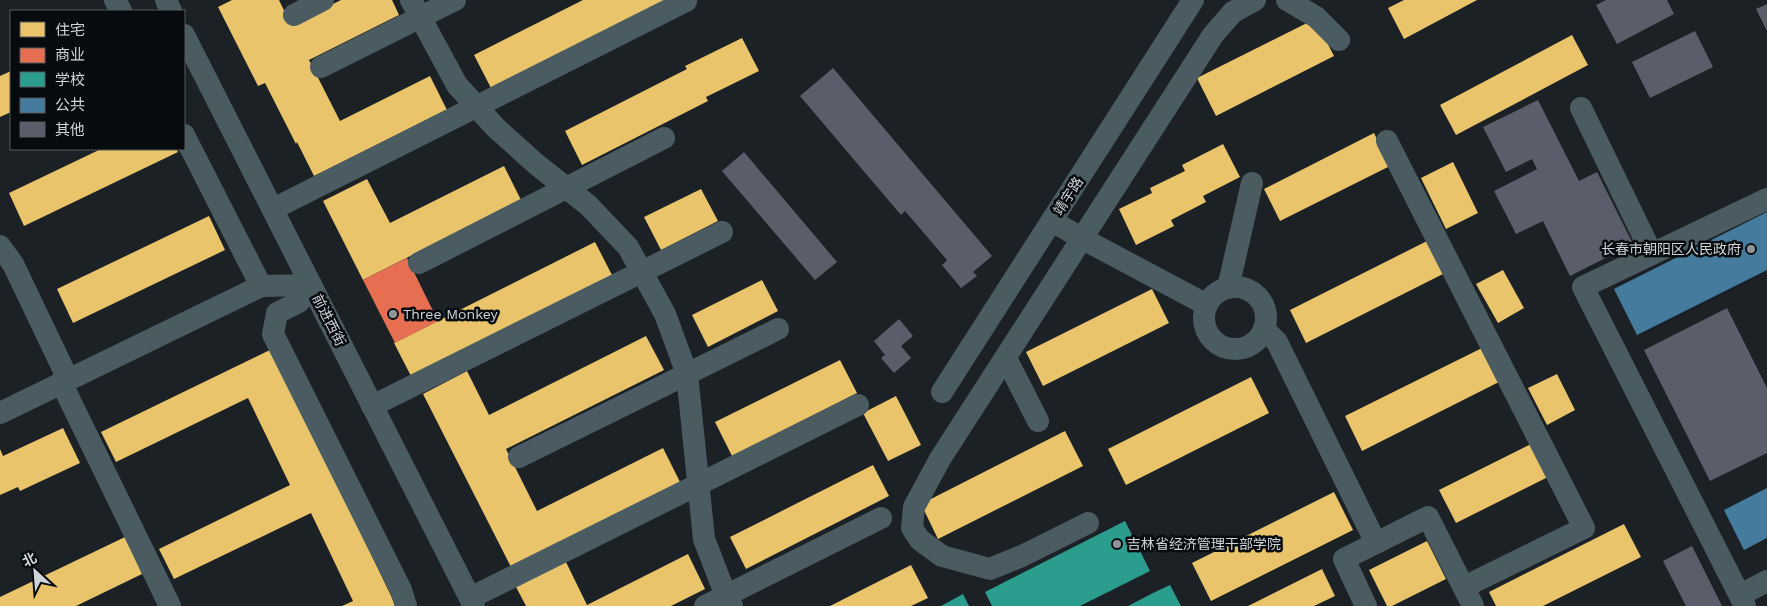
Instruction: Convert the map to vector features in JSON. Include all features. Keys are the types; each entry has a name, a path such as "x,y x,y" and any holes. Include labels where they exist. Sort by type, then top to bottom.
{"street":[{"path":"294,15 323,0"},
{"path":"320,67 415,9 455,0"},
{"name":"靖宇路","path":"942,392 1193,0"},
{"path":"1088,523 1022,556 990,569 942,556 920,540 912,528 914,507 940,459 1083,239 1212,35 1233,12 1255,0"},
{"path":"1288,0 1316,17 1339,40"},
{"path":"272,210 686,1"},
{"path":"415,9 457,85 495,127 529,158 588,205 628,247 665,314 687,374 704,539 729,601"},
{"name":"前进西街","path":"185,38 472,602"},
{"path":"1581,108 1652,254"},
{"path":"185,136 261,286"},
{"path":"419,264 664,138"},
{"path":"1366,606 1344,559 1428,517 1468,597 1584,528 1387,141"},
{"path":"1228,288 1252,183"},
{"path":"1767,199 1584,287 1742,601 1767,581"},
{"path":"1052,221 1207,305"},
{"path":"372,406 722,232"},
{"path":"0,246 13,264 65,381 170,606"},
{"path":"0,413 261,286 311,285"},
{"path":"311,285 299,302 276,313 273,334 401,590 406,606"},
{"path":"1228,288 1243,288 1257,297 1265,312 1264,329 1260,337 1245,348 1236,350 1218,344 1206,331 1204,314 1207,305 1218,292 1228,288"},
{"path":"519,457 778,329"},
{"path":"1264,329 1277,342 1376,543"},
{"path":"1006,358 1038,421"},
{"path":"472,602 698,484 858,405"},
{"path":"705,606 729,601 881,518"}],"building: 住宅":[{"path":"232,0 279,0 291,25 341,0 392,0 399,15 309,60 340,121 430,76 447,110 314,176 265,83 258,86 218,7"},
{"path":"583,0 667,0 491,88 474,55"},
{"path":"1404,0 1477,0 1404,39 1388,8"},
{"path":"1315,19 1334,56 1216,116 1197,78"},
{"path":"1572,35 1588,65 1456,135 1440,105"},
{"path":"742,38 759,71 706,97 708,101 582,165 565,131 687,69 685,66"},
{"path":"10,71 10,112 0,117 0,76"},
{"path":"1374,133 1390,166 1280,221 1264,189"},
{"path":"1223,144 1240,177 1203,196 1206,202 1171,220 1174,226 1136,245 1119,209 1152,193 1150,188 1185,171 1182,165"},
{"path":"99,150 177,150 178,152 24,226 9,193"},
{"path":"1453,162 1478,213 1446,229 1421,178"},
{"path":"504,166 521,200 363,280 323,201 367,179 390,223"},
{"path":"701,189 718,221 661,250 644,217"},
{"path":"209,216 225,250 73,323 57,289"},
{"path":"1427,241 1443,274 1306,343 1290,310"},
{"path":"595,242 612,275 411,376 394,343"},
{"path":"1503,270 1524,308 1498,323 1476,284"},
{"path":"762,280 778,311 708,347 692,315"},
{"path":"1152,289 1169,323 1043,386 1026,352"},
{"path":"646,336 664,370 506,449 537,511 663,448 680,482 511,567 423,394 467,371 489,415"},
{"path":"1482,348 1499,382 1362,451 1345,416"},
{"path":"272,349 396,606 342,606 353,601 311,513 174,579 159,549 290,485 248,398 116,462 101,432"},
{"path":"840,360 857,393 732,456 715,422"},
{"path":"1557,374 1575,410 1547,425 1528,388"},
{"path":"1251,377 1269,413 1126,485 1108,449"},
{"path":"896,396 921,445 888,461 863,413"},
{"path":"63,428 80,463 20,491 18,487 0,495 0,449 3,456"},
{"path":"1065,431 1083,466 938,539 921,504"},
{"path":"1533,443 1550,476 1456,523 1439,490"},
{"path":"873,465 889,496 746,569 730,537"},
{"path":"1334,492 1353,530 1211,601 1192,563"},
{"path":"1624,524 1641,557 1543,606 1496,606 1489,592"},
{"path":"125,537 142,574 76,606 0,606 0,597"},
{"path":"1427,541 1446,579 1392,606 1387,606 1369,570"},
{"path":"688,554 705,589 671,606 526,606 515,585 565,560 587,605"},
{"path":"911,565 928,598 911,606 830,606"},
{"path":"1322,569 1335,596 1314,606 1248,606"}],"building: 商业":[{"path":"407,258 438,321 395,343 363,280"}],"building: 学校":[{"path":"1125,521 1150,571 1080,606 992,606 985,592"},
{"path":"1170,585 1181,606 1128,606 1153,593"},
{"path":"963,594 969,606 941,606"}],"building: 公共":[{"path":"1767,212 1767,270 1637,335 1614,289"},
{"path":"1767,488 1767,538 1744,550 1724,510"}],"building: 其他":[{"path":"1606,0 1667,0 1674,14 1617,44 1596,5"},
{"path":"1767,4 1767,31 1756,9"},
{"path":"1695,31 1713,67 1650,98 1632,62"},
{"path":"833,68 992,256 973,272 977,276 961,288 942,265 947,260 905,211 901,215 800,96"},
{"path":"1538,100 1579,181 1597,172 1633,244 1570,276 1543,221 1516,234 1494,191 1537,169 1532,159 1506,172 1483,127"},
{"path":"744,152 837,262 815,280 722,171"},
{"path":"1727,308 1767,388 1767,453 1710,481 1644,350"},
{"path":"899,319 913,336 901,346 911,358 894,373 881,358 885,355 874,341"},
{"path":"1692,546 1722,606 1686,606 1663,561"}],"place":[{"name":"长春市朝阳区人民政府","path":"1751,249"},
{"name":"Three Monkey","path":"393,314"},
{"name":"吉林省经济管理干部学院","path":"1117,544"}]}
